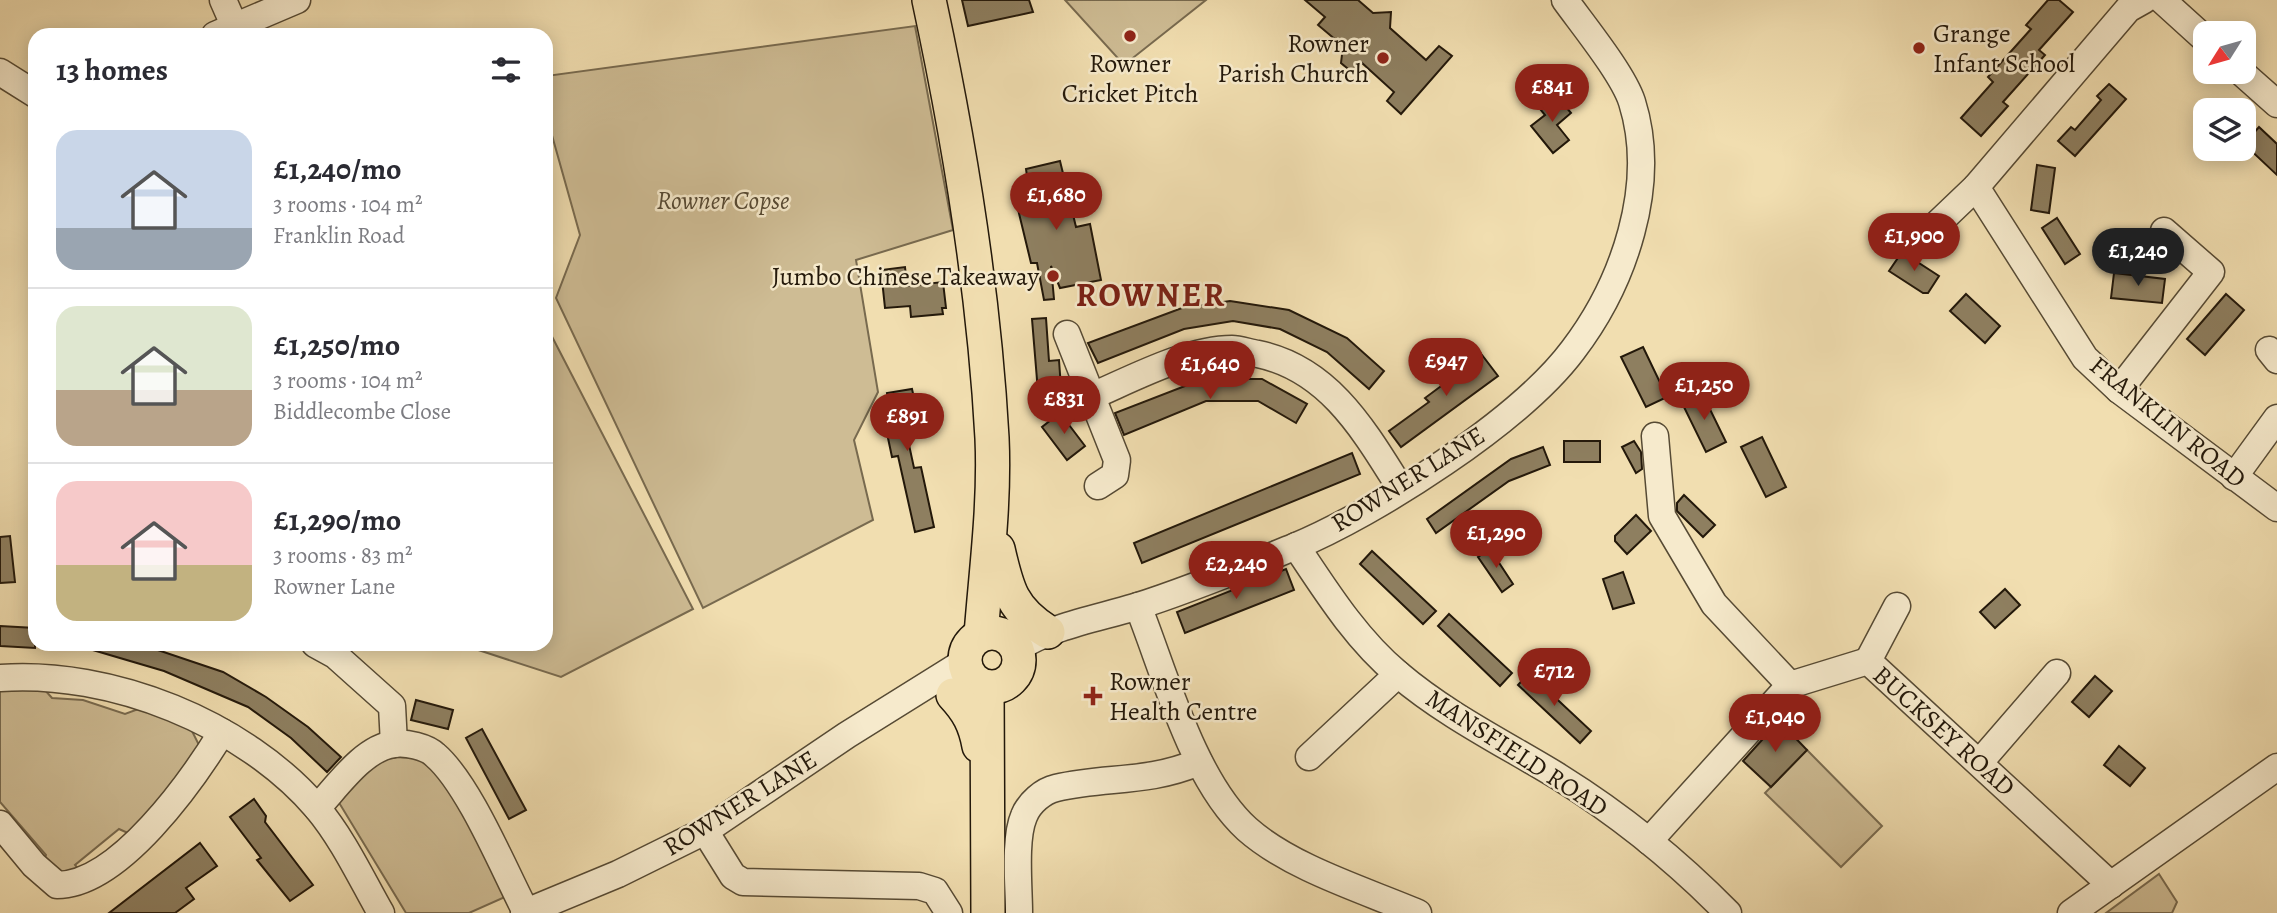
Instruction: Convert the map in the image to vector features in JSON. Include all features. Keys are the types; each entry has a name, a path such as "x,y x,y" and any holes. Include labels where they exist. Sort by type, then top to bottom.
{"main road":[{"path":"929,0 970,215 992,438 985,772 989,832 988,913"},
{"path":"992,500 1005,580 1021,612 1048,632"},
{"path":"989,832 1002,774 987,665 998,549"}],"street":[{"path":"223,0 224,28"},
{"path":"229,28 297,0"},
{"name":"ROWNER LANE","path":"525,913 618,874 705,831 875,719 1048,632 1138,606 1296,546 1401,489 1483,434 1546,381 1573,352 1600,311 1636,215 1642,154 1631,100 1565,0"},
{"path":"2162,0 2193,28"},
{"path":"1932,229 1976,187 2130,3"},
{"path":"0,72 28,90"},
{"path":"2254,84 2277,104"},
{"name":"FRANKLIN ROAD","path":"1976,187 2085,358 2119,390 2277,508"},
{"path":"2119,390 2211,272 2164,232"},
{"path":"1067,334 1116,460 1115,475 1098,486"},
{"path":"1090,397 1186,358 1232,349 1277,358 1307,373 1334,394 1401,489"},
{"path":"2234,477 2277,418"},
{"path":"1649,841 1790,685 1714,604 1662,516 1655,436"},
{"name":"MANSFIELD ROAD","path":"1296,546 1347,619 1398,674 1455,715 1562,779 1649,841 1712,908"},
{"path":"1138,606 1199,762 1230,812 1271,847 1331,877 1418,913"},
{"path":"1868,661 1897,606"},
{"path":"328,651 393,706 394,744"},
{"name":"BUCKSEY ROAD","path":"1790,685 1868,661 2111,885"},
{"name":"ROWNER LANE","path":"875,719 987,665"},
{"path":"1980,762 2057,673"},
{"path":"1309,757 1398,674"},
{"path":"0,678 62,680 107,687 152,699 186,712 222,732 291,782 317,808 337,836 381,913"},
{"path":"0,824 34,865 57,885 75,885 100,871 149,829 195,777 222,732"},
{"path":"317,808 358,765 377,750 394,744 433,753 457,779 525,913"},
{"path":"1019,913 1020,836 1024,816 1035,799 1053,788 1157,776 1199,762"},
{"path":"2071,913 2277,767"},
{"path":"705,831 733,876 743,882 919,886 935,891 949,913"}],"green space":[{"name":"Rowner Cricket Pitch","path":"1065,0 1206,0 1124,65"},
{"name":"Rowner Copse","path":"915,26 953,230 856,260 878,392 854,440 873,520 703,608 556,298 580,235 553,139 553,75"},
{"path":"553,339 693,609 561,677 481,651 553,651"},
{"path":"44,689 52,698 83,700 125,714 141,708 191,729 199,745 192,769 130,834 119,829 75,865 81,872 57,874 43,864 46,855 0,802 0,691"},
{"path":"1807,750 1882,826 1841,867 1765,793"},
{"path":"396,757 424,759 434,766 445,780 469,821 505,897 469,913 406,913 338,801 379,760"},
{"path":"2159,874 2177,902 2172,913 2106,913"}],"building":[{"path":"962,0 1029,0 1033,12 968,26"},
{"name":"Rowner Parish Church","path":"1305,0 1358,0 1373,13 1391,12 1390,28 1426,60 1439,46 1452,56 1401,114 1387,101 1394,92 1362,63 1353,73 1341,63 1343,46 1318,25 1325,17"},
{"path":"2048,0 2059,0 2073,12 2039,50 2045,55 2003,102 2008,106 1981,136 1961,118 1993,82 1988,77 2031,29 2026,25"},
{"path":"2109,84 2126,99 2075,156 2058,141 2071,127 2075,130 2101,100 2097,96"},
{"path":"1557,96 1571,113 1557,125 1569,140 1553,153 1531,126 1545,115 1540,109"},
{"path":"2259,127 2277,144 2277,175 2256,155 2256,130"},
{"path":"1060,161 1076,227 1090,224 1101,280 1060,288 1051,266 1054,299 1044,300 1037,263 1031,263 1016,201 1030,197 1026,169"},
{"path":"2037,165 2055,168 2049,213 2031,210"},
{"path":"2057,218 2080,254 2065,264 2042,228"},
{"path":"1902,252 1939,276 1928,293 1923,293 1889,271"},
{"path":"905,267 907,286 943,282 946,308 942,308 943,314 911,317 910,306 885,308 881,270"},
{"path":"2114,273 2165,279 2162,303 2111,298"},
{"path":"1966,294 2000,326 1985,343 1950,311"},
{"path":"2226,294 2244,310 2205,355 2187,339"},
{"path":"1230,301 1289,310 1347,338 1384,371 1369,389 1327,352 1280,329 1233,321 1184,329 1098,363 1088,343 1182,308"},
{"path":"1046,318 1049,361 1059,360 1062,402 1039,404 1032,319"},
{"path":"1643,347 1667,397 1646,407 1621,357"},
{"path":"1479,351 1498,376 1401,447 1389,431 1429,402 1425,398 1464,369 1461,364"},
{"path":"1203,379 1262,379 1307,404 1296,423 1258,401 1206,401 1124,435 1115,413"},
{"path":"912,389 914,398 922,397 924,414 903,417 914,468 921,467 934,527 915,532 898,456 892,457 880,400 888,399 887,393"},
{"path":"1702,393 1726,442 1706,452 1682,403"},
{"path":"1060,413 1085,446 1067,460 1042,427"},
{"path":"1762,437 1786,487 1766,497 1741,447"},
{"path":"1564,441 1600,441 1600,462 1564,462"},
{"path":"1634,441 1641,452 1642,469 1636,473 1622,447"},
{"path":"1543,447 1550,465 1509,481 1436,533 1427,519 1511,459"},
{"path":"1352,453 1360,474 1142,563 1134,543"},
{"path":"1684,495 1715,525 1703,537 1677,511 1677,503"},
{"path":"1636,515 1651,531 1627,554 1615,541 1615,536"},
{"path":"10,536 15,582 0,583 0,537"},
{"path":"1490,549 1513,584 1502,592 1478,557"},
{"path":"1372,551 1436,611 1423,624 1360,564"},
{"path":"1286,569 1294,590 1185,633 1177,612"},
{"path":"1623,572 1634,603 1613,609 1603,579"},
{"path":"2005,589 2020,605 1995,628 1980,612"},
{"path":"1449,614 1512,673 1500,686 1438,626"},
{"path":"0,626 28,628 28,648 0,646"},
{"path":"96,651 161,651 223,672 266,697 308,727 341,757 327,772 291,738 248,707 164,671"},
{"path":"1529,673 1591,731 1580,743 1518,685"},
{"path":"2095,676 2112,691 2089,717 2072,702"},
{"path":"416,700 453,710 448,729 411,720"},
{"path":"1779,721 1807,750 1771,787 1743,761"},
{"path":"482,729 526,810 509,819 466,738"},
{"path":"2119,746 2145,768 2130,786 2104,765"},
{"path":"254,799 266,816 265,822 313,885 290,901 257,860 261,858 230,817"},
{"path":"200,843 217,866 186,888 194,899 175,913 109,913"}],"place":[{"name":"Rowner Cricket Pitch","path":"1130,36"},
{"name":"Grange Infant School","path":"1919,48"},
{"name":"Rowner Parish Church","path":"1383,58"},
{"name":"Jumbo Chinese Takeaway","path":"1053,276"},
{"name":"Rowner Health Centre","path":"1093,696"}],"district":[{"name":"ROWNER","path":"1151,294"}]}
